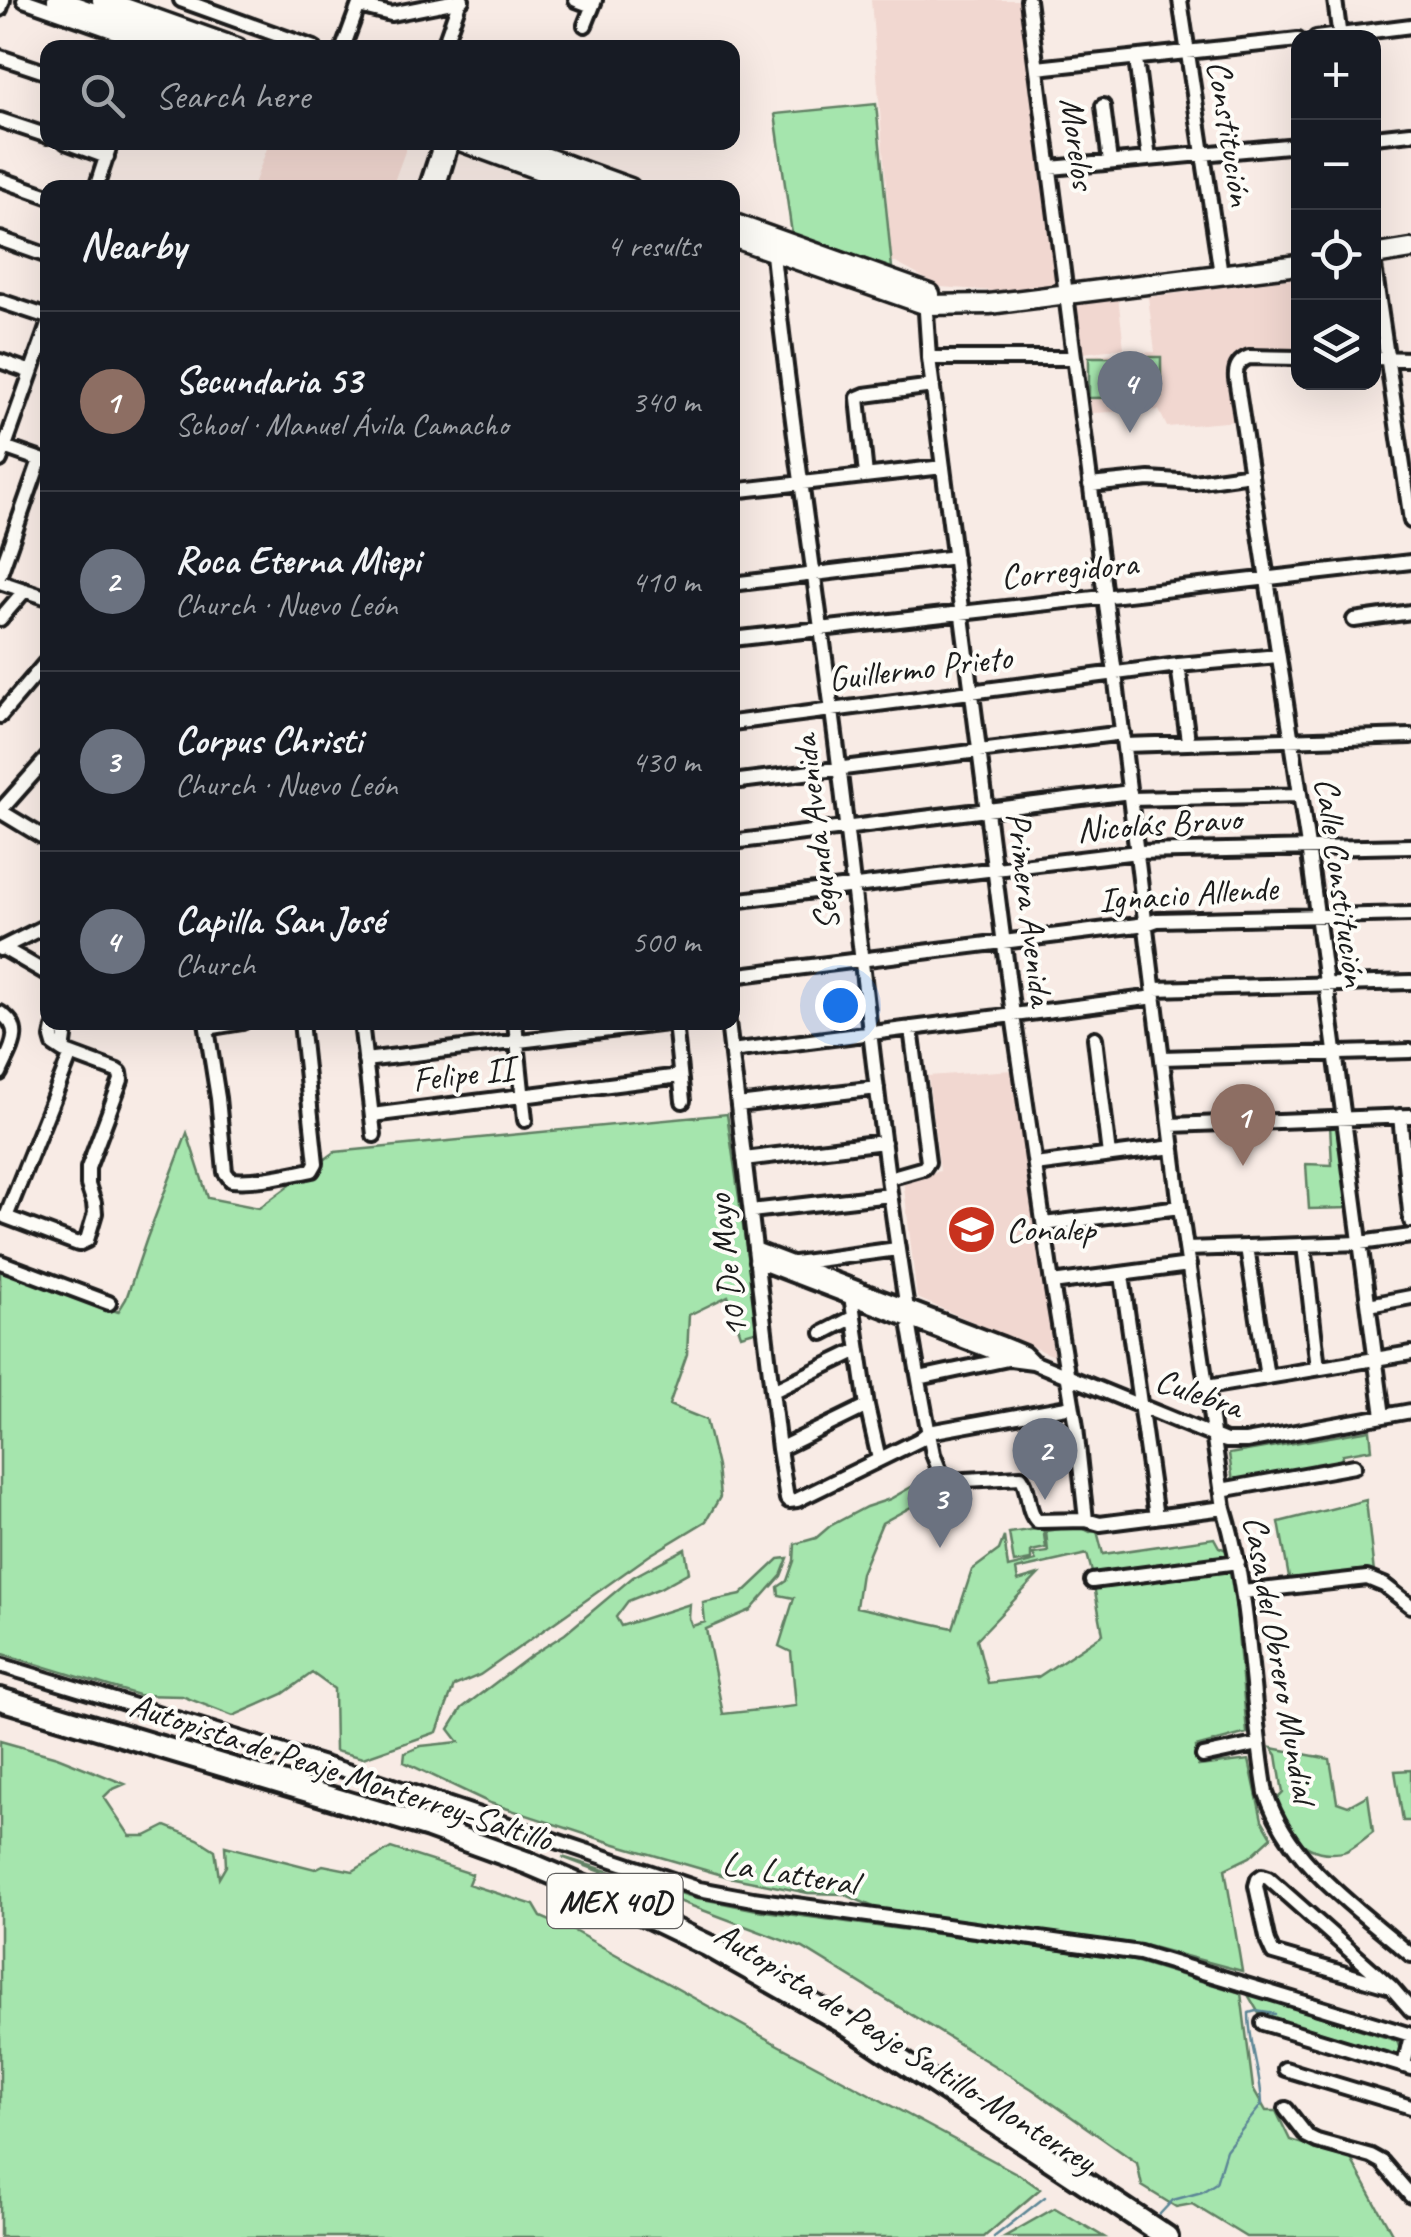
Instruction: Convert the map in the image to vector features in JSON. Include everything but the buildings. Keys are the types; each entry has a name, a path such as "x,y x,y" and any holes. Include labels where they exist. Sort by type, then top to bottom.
{"highway":[{"name":"Autopista de Peaje Monterrey-Saltillo","path":"0,1699 430,1826 604,1895 709,1946 829,2014 1168,2237"},
{"name":"Autopista de Peaje Saltillo-Monterrey","path":"0,1712 425,1838 564,1890 701,1956 831,2030 1146,2237"}],"main road":[{"path":"57,0 97,4 215,40"},
{"path":"97,4 147,40"},
{"path":"479,150 541,180"},
{"path":"525,150 608,180"},
{"path":"740,227 772,244 935,301 989,304 1291,265"},
{"path":"740,238 772,244"},
{"path":"1381,254 1411,250"}],"street":[{"path":"0,9 3,0"},
{"path":"24,0 145,40"},
{"path":"182,0 292,40"},
{"path":"347,40 360,3 391,14 461,0"},
{"path":"445,40 461,0"},
{"path":"576,0 594,3 585,25"},
{"name":"Morelos","path":"1028,0 1137,852"},
{"name":"Constitución","path":"1180,0 1222,274"},
{"path":"1335,0 1339,30"},
{"path":"227,16 230,40"},
{"path":"1381,30 1411,26"},
{"path":"1037,68 1291,41"},
{"path":"0,56 40,70"},
{"path":"1136,58 1149,158"},
{"path":"1103,106 1110,162"},
{"path":"0,120 40,133"},
{"path":"1381,135 1411,133"},
{"path":"1051,168 1291,146"},
{"path":"87,150 106,157"},
{"path":"99,180 109,150"},
{"path":"437,177 440,150"},
{"path":"437,177 449,150"},
{"path":"0,180 40,193"},
{"path":"0,240 40,253"},
{"name":"Segunda Avenida","path":"772,244 897,1249 933,1454 944,1478 952,1482 1020,1476 1034,1519 1086,1520"},
{"path":"0,301 40,318"},
{"name":"Primera Avenida","path":"935,301 929,358 1003,942 1076,1426 1086,1520"},
{"path":"40,345 5,426 2,454 40,460"},
{"name":"Calle Constitución","path":"1291,358 1250,356 1242,359 1236,378 1308,846 1383,1416"},
{"path":"929,358 1073,358"},
{"path":"1381,358 1411,359"},
{"path":"0,361 31,372"},
{"path":"1381,363 1411,521"},
{"path":"866,475 858,398 933,386"},
{"path":"740,490 943,467"},
{"path":"40,472 0,578 40,595"},
{"path":"1090,485 1149,478 1194,482 1252,474"},
{"path":"740,583 954,558"},
{"name":"Corregidora","path":"740,638 1411,562"},
{"path":"0,620 25,590"},
{"path":"1354,620 1411,612"},
{"path":"1115,674 1278,656"},
{"path":"1178,665 1188,741"},
{"path":"0,716 40,669"},
{"name":"Guillermo Prieto","path":"740,722 1115,674"},
{"path":"740,781 980,750 1123,739 1411,736"},
{"path":"40,768 3,814 40,835"},
{"path":"740,841 987,808 1130,796 1299,795"},
{"name":"Nicolás Bravo","path":"740,901 1137,852 1411,846"},
{"name":"Casa del Obrero Mundial","path":"1137,852 1180,1208 1221,1490 1243,1592 1266,1793 1276,1822 1308,1865 1411,1955"},
{"name":"Ignacio Allende","path":"740,975 1157,920 1411,914"},
{"path":"2,949 40,929"},
{"path":"2,949 40,970"},
{"path":"731,1051 1155,993 1411,982"},
{"path":"0,1013 15,1026 0,1073"},
{"path":"889,1178 924,1168 928,1162 910,1028"},
{"path":"60,1030 54,1045 117,1071 121,1080 88,1168 95,1212 87,1240 78,1244 6,1217 67,1052"},
{"path":"208,1030 227,1177 240,1181 312,1170 316,1162 302,1030"},
{"path":"362,1030 374,1135"},
{"path":"516,1030 525,1120"},
{"path":"365,1060 605,1030"},
{"path":"676,1030 683,1102"},
{"name":"10 De Mayo","path":"729,1030 786,1496 790,1501 797,1500 880,1460"},
{"path":"1095,1038 1109,1155"},
{"path":"1162,1058 1411,1051"},
{"name":"Felipe II","path":"372,1115 680,1076"},
{"path":"738,1105 877,1088"},
{"path":"1170,1125 1406,1116 1411,1221"},
{"path":"744,1159 884,1142"},
{"path":"1035,1165 1173,1147"},
{"path":"751,1211 890,1195"},
{"path":"1044,1224 1180,1208"},
{"path":"1186,1248 1360,1243 1411,1236"},
{"path":"1304,1245 1318,1368"},
{"path":"1246,1247 1267,1377"},
{"path":"793,1264 897,1249"},
{"name":"Culebra","path":"756,1256 793,1264 1226,1441 1246,1442 1411,1412"},
{"name":"Culebra","path":"756,1256 850,1296 908,1314"},
{"path":"0,1262 109,1302"},
{"path":"1052,1284 1189,1265"},
{"path":"1122,1275 1156,1517"},
{"path":"850,1296 867,1406 880,1460 929,1432 1072,1406"},
{"path":"1369,1304 1411,1298"},
{"path":"822,1333 854,1317"},
{"path":"772,1391 858,1350"},
{"path":"1207,1387 1411,1352"},
{"path":"919,1378 1022,1358"},
{"path":"779,1449 867,1406"},
{"path":"1221,1490 1354,1466"},
{"path":"1086,1520 1100,1524 1224,1508"},
{"path":"1092,1582 1238,1562"},
{"path":"1243,1592 1367,1578 1384,1585 1411,1606"},
{"name":"La Latteral","path":"0,1665 360,1775 700,1889 753,1900 1140,1953 1411,2035"},
{"path":"1204,1756 1259,1744"},
{"path":"1392,1987 1273,1952 1256,1886 1258,1879 1268,1878 1392,1987 1411,2010"},
{"path":"1263,2023 1407,2067 1411,2035"},
{"path":"1285,2070 1409,2108"},
{"path":"1286,2109 1307,2136 1382,2162 1411,2196"}],"shaded area":[{"path":"871,0 1019,0 1058,280 1055,287 994,291 941,287 892,261"},
{"path":"266,150 405,150 395,180 255,180"},
{"path":"1291,279 1291,351 1238,352 1230,365 1238,421 1167,427 1159,410 1091,413 1086,355 1155,352 1148,297"},
{"path":"1118,296 1124,348 1083,353 1077,301"},
{"path":"1012,1070 1054,1356 917,1298 903,1179 940,1171 928,1076"}],"green space":[{"path":"876,104 892,268 792,234 775,114"},
{"path":"1089,357 1161,357 1161,397 1089,398"},
{"path":"727,1114 758,1330 741,1335 728,1296 689,1315 687,1354 669,1405 706,1420 720,1497 706,1521 650,1555 480,1675 454,1686 437,1732 363,1758 335,1751 334,1689 312,1673 283,1694 233,1716 182,1696 138,1695 0,1653 0,1268 118,1312 187,1133 208,1198 259,1208 335,1152"},
{"path":"1330,1124 1340,1129 1351,1208 1309,1209 1306,1164 1332,1165"},
{"path":"1370,1430 1372,1449 1343,1454 1339,1463 1233,1482 1229,1454"},
{"path":"927,1478 929,1497 882,1523 861,1573 856,1607 953,1628 972,1570 999,1550 1004,1537 1008,1568 1036,1561 1033,1554 1048,1552 1046,1531 1078,1526 1097,1531 1103,1554 1214,1538 1219,1547 1229,1551 1229,1559 1093,1576 1087,1554 1016,1570 1018,1581 1038,1575 977,1639 988,1683 1038,1677 1103,1634 1094,1586 1232,1567 1247,1733 1196,1747 1198,1766 1249,1760 1262,1820 1272,1837 1250,1857 1225,1869 1242,1971 1144,1945 878,1909 844,1894 808,1893 729,1877 490,1803 404,1762 405,1753 421,1746 459,1742 449,1729 462,1708 565,1634 633,1577 685,1549 689,1572 628,1601 616,1617 621,1626 690,1604 692,1626 705,1622 703,1603 741,1595 779,1559 788,1558 781,1576 751,1610 706,1629 723,1714 796,1706 791,1652 779,1646 794,1598 779,1595 778,1587 787,1581 795,1544 816,1538 830,1526"},
{"path":"1366,1500 1374,1573 1289,1578 1279,1522"},
{"path":"1043,1528 1046,1548 1031,1551 1031,1560 1014,1563 1009,1533"},
{"path":"0,1741 57,1757 125,1784 104,1797 130,1836 146,1836 166,1826 198,1839 215,1850 219,1878 226,1866 225,1846 315,1869 323,1865 353,1871 391,1848 472,1874 468,1884 534,1905 541,1917 574,1931 1040,2189 984,2237 0,2237"},
{"path":"1272,1748 1330,1759 1337,1802 1348,1806 1368,1795 1373,1832 1340,1853 1319,1852 1302,1843 1289,1828 1277,1799 1283,1793 1277,1755"},
{"path":"1411,1770 1411,1821 1403,1821 1395,1771"},
{"path":"562,1857 693,1897 757,1910 1131,1960 1241,1993 1253,2088 1266,2111 1276,2111 1290,2140 1351,2159 1394,2237 1246,2237 1192,2204 1176,2207 1142,2186 1137,2163 1032,2089 803,1948"},
{"path":"1247,1993 1397,2041 1400,2049 1398,2054 1388,2056 1261,2017"},
{"path":"1055,2208 1104,2237 1004,2237"}],"waterway":[{"path":"1159,2215 1173,2200 1202,2192 1216,2183 1226,2150 1262,2104 1249,2013 1275,2014"},
{"path":"994,2237 1045,2197"}],"place":[{"name":"Capilla San José","path":"1130,433"},
{"name":"Secundaria 53","path":"1243,1166"},
{"name":"Conalep","path":"971,1229"},
{"name":"Roca Eterna Miepi","path":"1045,1500"},
{"name":"Corpus Christi","path":"940,1548"}]}
